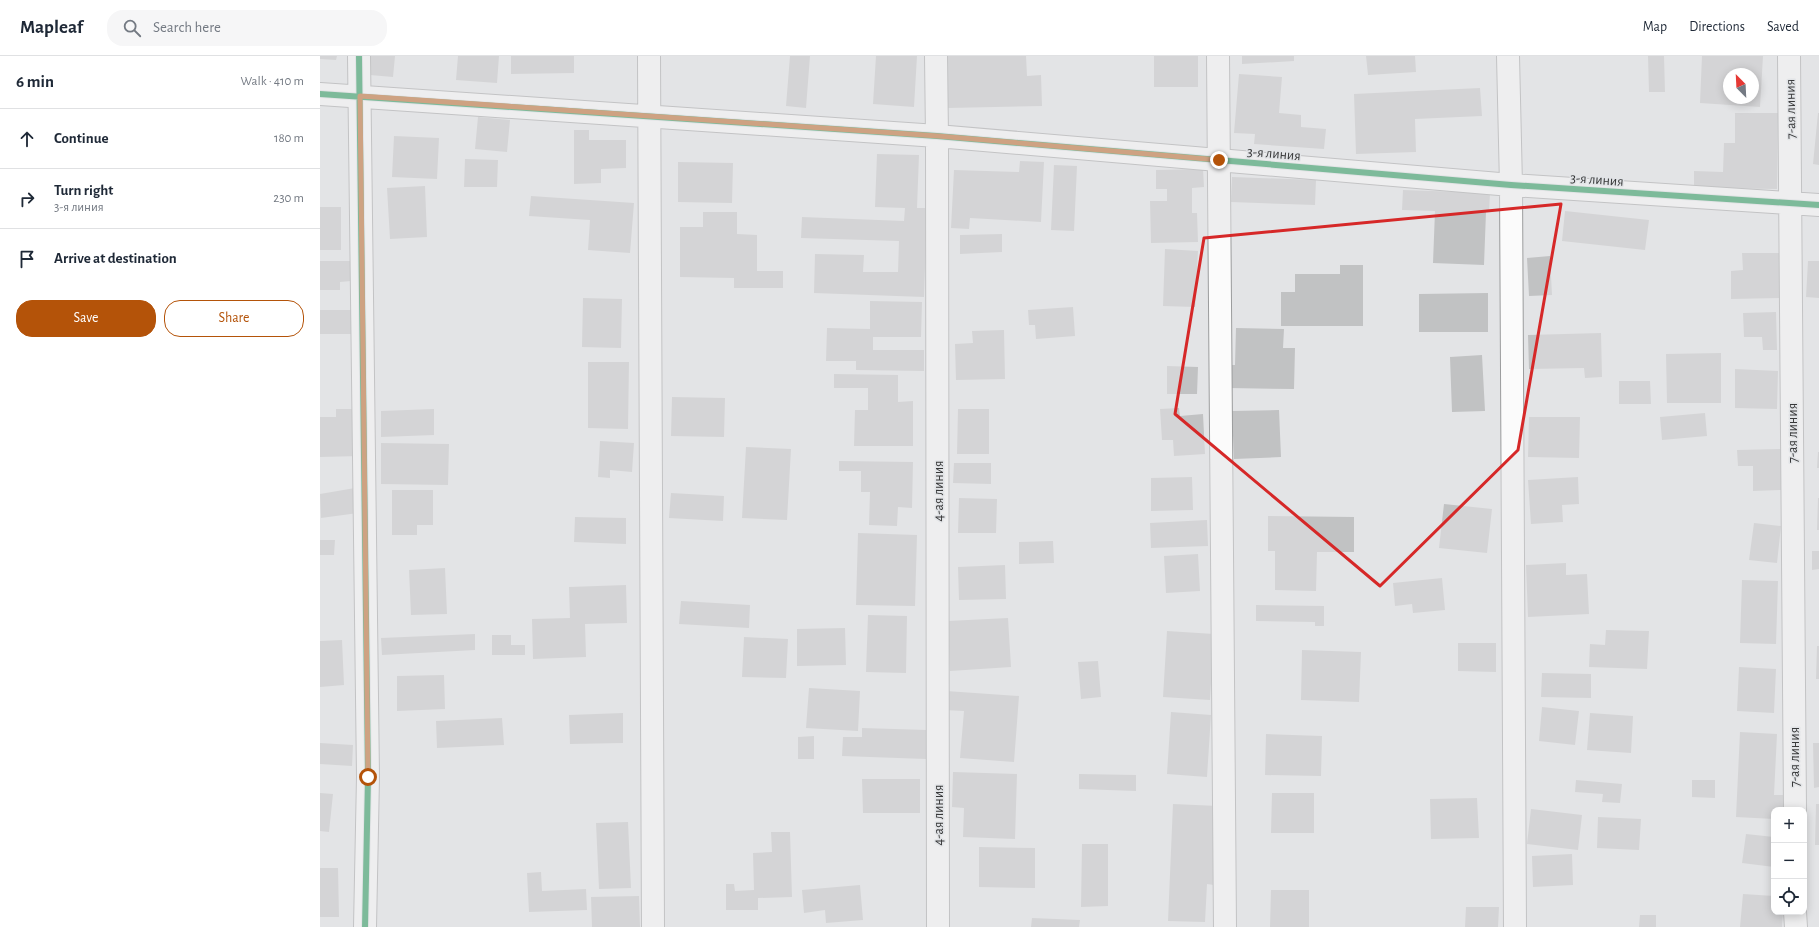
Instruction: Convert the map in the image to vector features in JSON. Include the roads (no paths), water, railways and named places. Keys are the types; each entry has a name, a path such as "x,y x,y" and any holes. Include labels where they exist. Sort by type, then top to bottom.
{"street":[{"path":"359,56 368,777 366,927"},
{"path":"649,56 651,117 653,927"},
{"name":"4-ая линия","path":"936,56 938,136 938,927"},
{"path":"1218,56 1225,927"},
{"path":"1508,56 1511,185 1515,927"},
{"name":"7-ая линия","path":"1789,56 1795,807"},
{"name":"3-я линия","path":"320,94 938,136 1511,185 1819,205"},
{"path":"1796,915 1796,927"}]}
